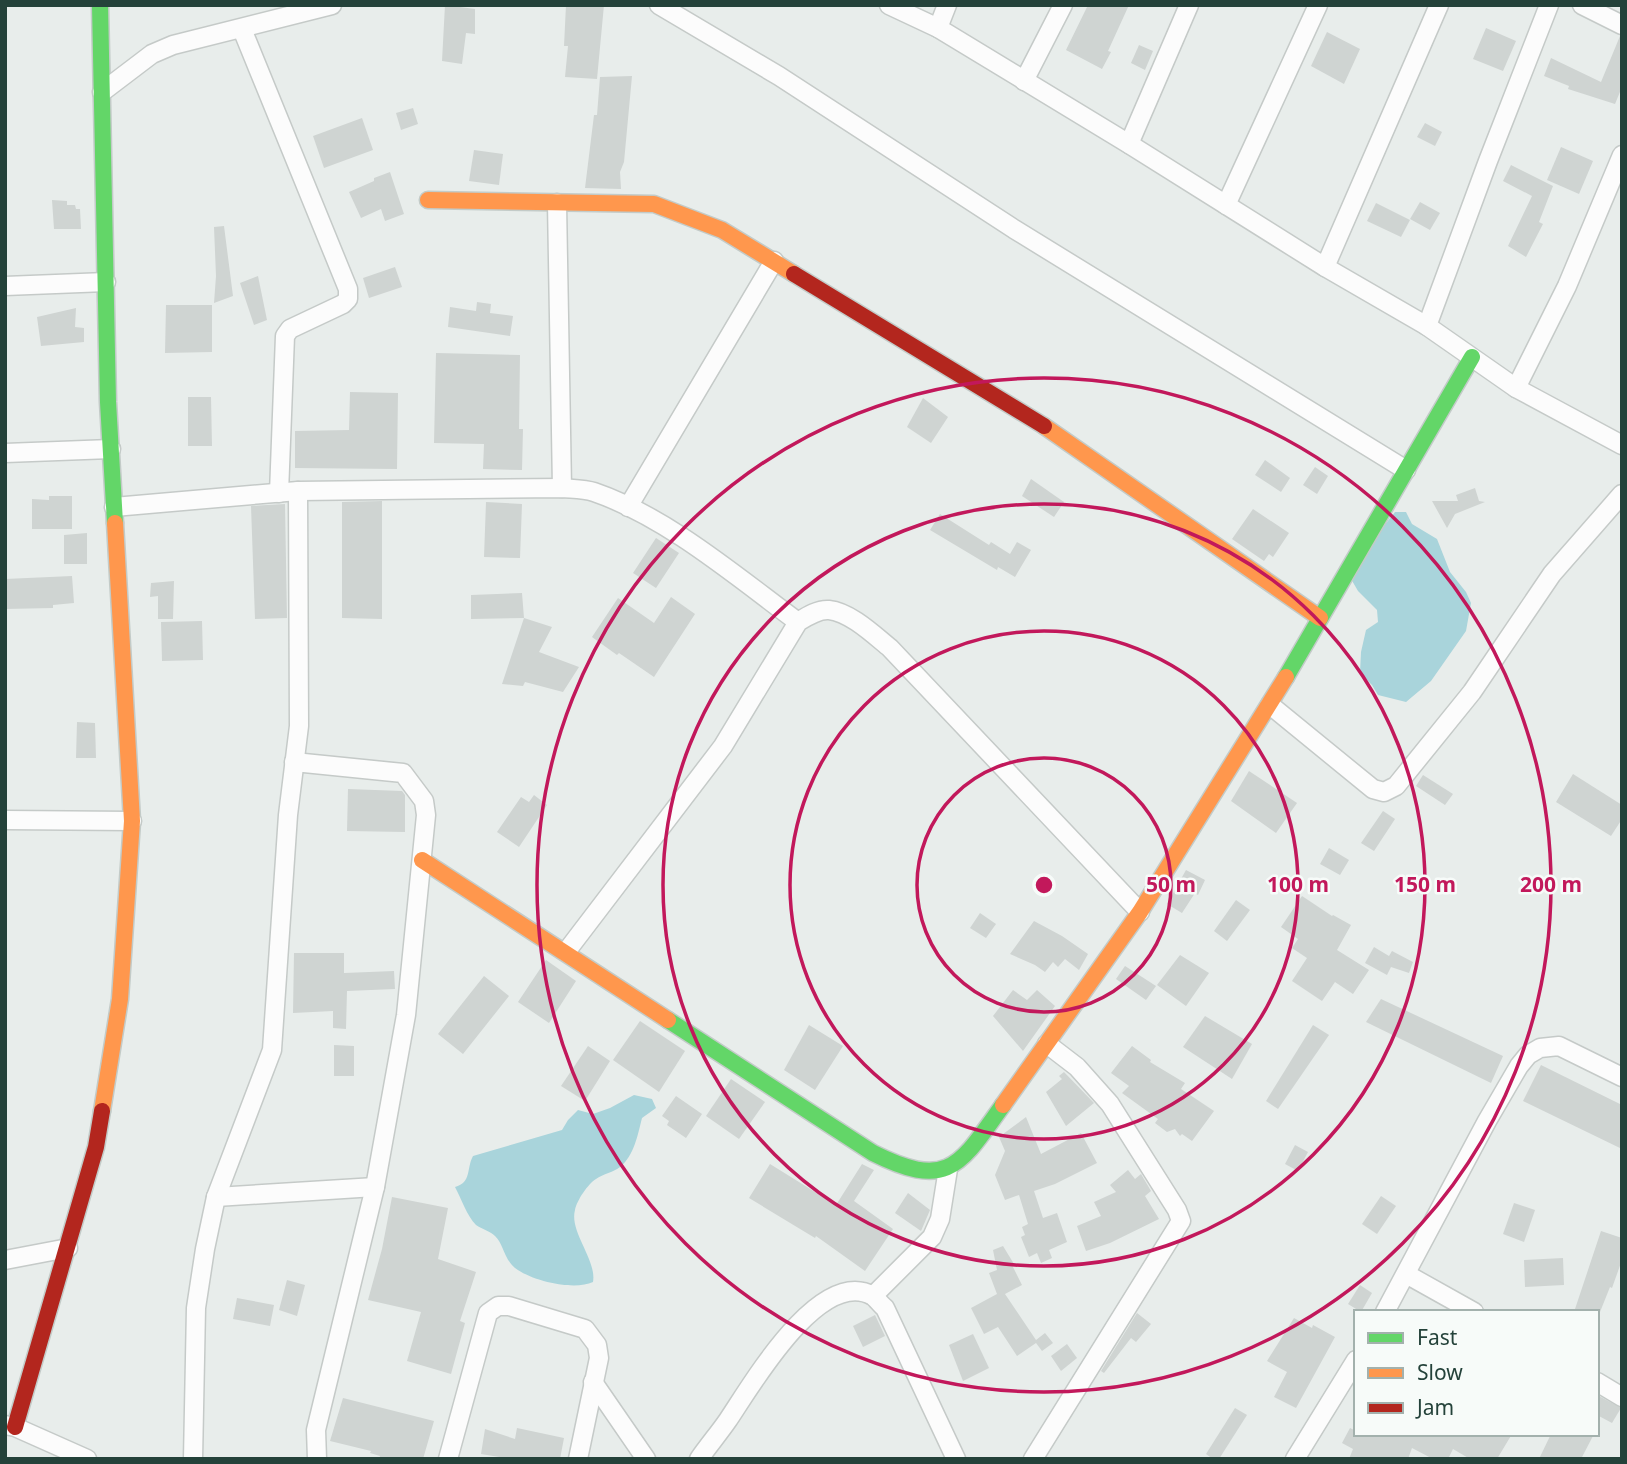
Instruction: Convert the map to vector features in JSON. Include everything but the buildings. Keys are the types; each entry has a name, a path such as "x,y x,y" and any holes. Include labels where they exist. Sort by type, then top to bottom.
{"street":[{"path":"87,1459 10,1426 68,1248 96,1147 120,999 132,821 111,449 100,5"},
{"path":"102,92 152,54 173,46 332,5"},
{"path":"659,5 779,76 1014,229 1406,470"},
{"path":"889,5 938,28 1325,267 1427,326 1516,388 1621,442"},
{"path":"938,28 947,5"},
{"path":"1024,80 1063,5"},
{"path":"1129,144 1189,5"},
{"path":"1226,205 1318,5"},
{"path":"1325,267 1439,5"},
{"path":"1427,326 1549,5"},
{"path":"1582,5 1622,25"},
{"path":"242,29 348,289 348,299 343,304 290,329 285,336 279,493"},
{"path":"1516,388 1567,286 1622,155"},
{"path":"428,200 654,204 722,230 1051,430 1320,618"},
{"path":"557,203 562,488"},
{"path":"628,507 774,261"},
{"path":"5,286 106,282"},
{"path":"422,860 873,1153 906,1168 929,1172 948,1169 972,1148 1140,912 1270,705 1472,357"},
{"path":"5,453 111,449"},
{"path":"114,507 298,491 562,488 592,491 647,515 798,622"},
{"path":"193,1459 196,1308 205,1249 216,1197 272,1050 288,815 299,726 298,491"},
{"path":"1270,705 1373,789 1384,792 1396,786 1472,692 1552,573 1622,494"},
{"path":"566,953 723,746 798,622 828,610 854,620 890,648 1140,912"},
{"path":"294,762 403,772 424,801 426,815 405,1015 375,1186 316,1430 317,1459"},
{"path":"5,820 132,821"},
{"path":"1033,1459 1181,1221 1177,1210 1110,1104 1077,1067 1047,1044"},
{"path":"1386,1310 1444,1198 1528,1055 1540,1048 1559,1046 1622,1077"},
{"path":"873,1296 932,1237 940,1219 948,1169"},
{"path":"216,1197 375,1186"},
{"path":"5,1261 68,1248"},
{"path":"1406,1274 1470,1310"},
{"path":"699,1459 727,1423 762,1367 807,1316 827,1301 845,1293 873,1296 885,1308 956,1459"},
{"path":"449,1459 488,1312 509,1306 589,1332 597,1345 599,1358 578,1459"},
{"path":"1295,1459 1354,1363"},
{"path":"593,1382 646,1459"},
{"path":"1599,1383 1622,1396"},
{"path":"41,1438 45,1459"}],"water":[{"path":"1395,512 1406,512 1412,524 1437,539 1450,572 1471,603 1466,631 1431,681 1406,702 1378,695 1360,673 1366,630 1378,622 1377,610 1358,591 1347,572"},
{"path":"634,1095 652,1099 656,1108 642,1118 629,1157 618,1169 593,1181 580,1197 575,1210 576,1227 591,1265 593,1282 585,1285 564,1285 522,1273 508,1260 495,1236 476,1225 455,1187 464,1182 473,1156 562,1130 578,1110 593,1114"}],"traffic: fast":[{"path":"100,5 108,402 115,523"},
{"path":"1286,677 1472,357"},
{"path":"668,1020 873,1153 919,1170 936,1170 950,1166 963,1157 1003,1105"}],"traffic: slow":[{"path":"428,200 654,204 722,230 794,274"},
{"path":"1044,426 1320,618"},
{"path":"102,1111 120,999 132,821 115,523"},
{"path":"1003,1105 1140,912 1286,677"},
{"path":"422,860 668,1020"}],"traffic: jam":[{"path":"794,274 1044,426"},
{"path":"15,1427 96,1147 102,1111"}]}
